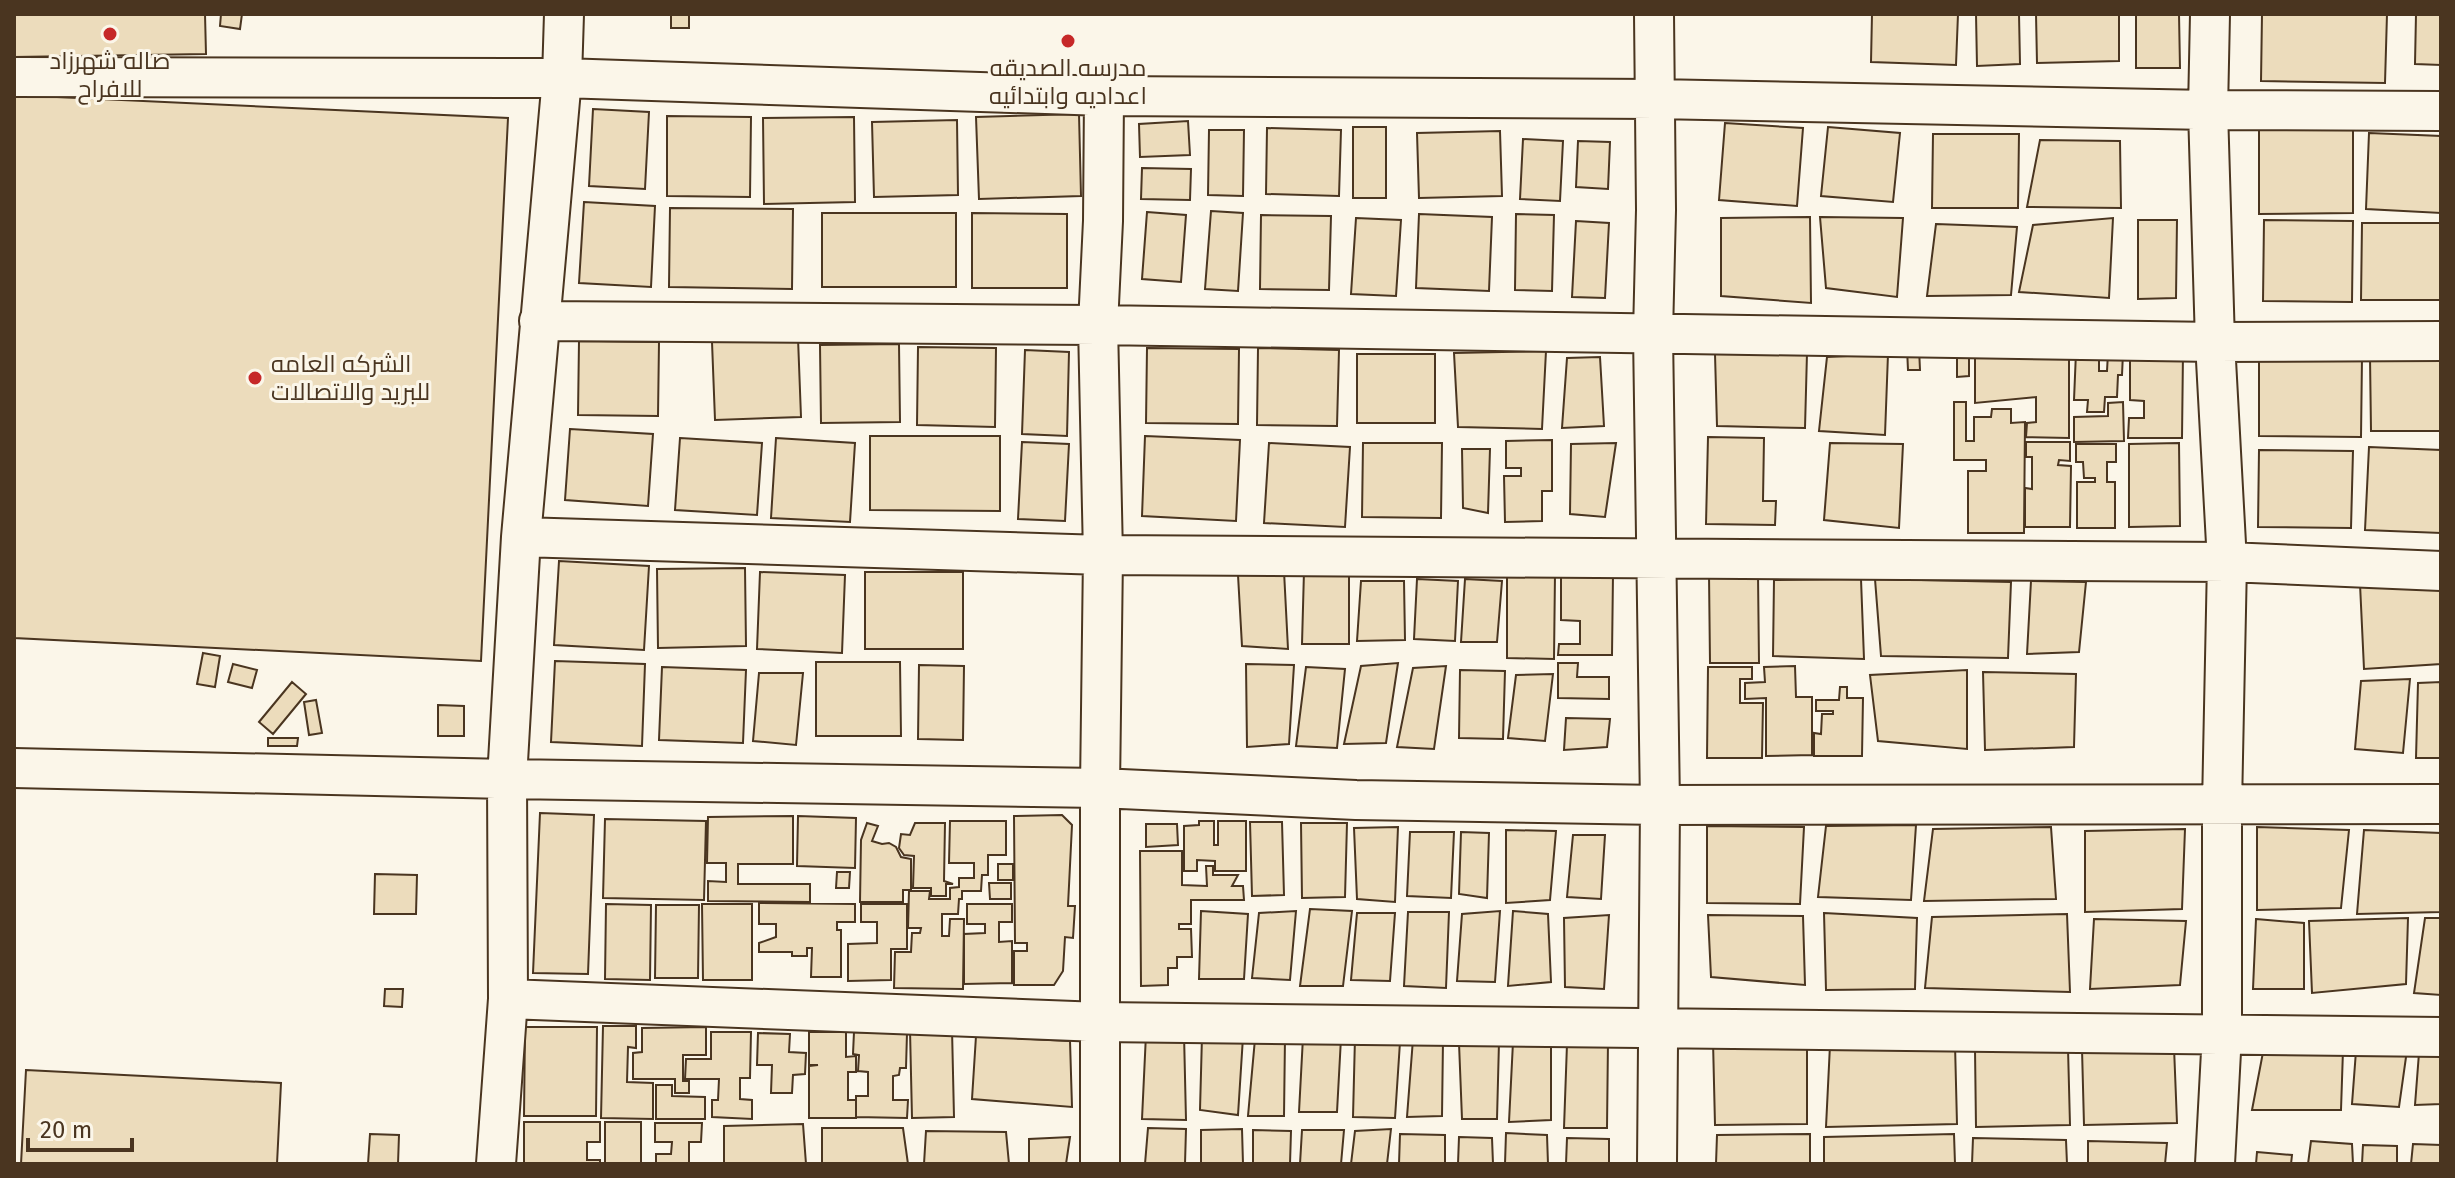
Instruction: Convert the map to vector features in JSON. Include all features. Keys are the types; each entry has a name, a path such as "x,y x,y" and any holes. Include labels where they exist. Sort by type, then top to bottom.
{"street":[{"path":"496,1164 508,999 507,779 521,537 562,78 564,14"},
{"path":"1654,14 1656,210 1653,334 1660,805 1657,1164"},
{"path":"2210,14 2208,110 2215,342 2227,562 2222,806 2222,1033 2215,1164"},
{"path":"14,77 562,78 1104,96 1655,99 2208,110 2441,111"},
{"path":"1100,1164 1103,555 1098,325 1104,96"},
{"path":"539,321 1098,325 2215,342 2441,341"},
{"path":"521,537 1103,555 2227,562 2441,571"},
{"path":"14,768 1100,788 1356,800 1660,805 2441,804"},
{"path":"508,999 1100,1022 2441,1037"}],"building":[{"name":"صاله شهرزاد للافراح","path":"14,14 205,14 206,54 14,57"},
{"path":"221,14 242,14 240,29 220,26"},
{"path":"671,14 689,14 689,28 671,28"},
{"path":"1872,14 1958,14 1956,65 1871,62"},
{"path":"1976,14 2019,14 2020,64 1977,66"},
{"path":"2036,14 2119,14 2119,61 2037,63"},
{"path":"2136,14 2179,14 2180,68 2136,68"},
{"path":"2262,14 2387,14 2385,83 2261,81"},
{"path":"2416,14 2441,14 2441,65 2415,64"},
{"name":"الشركه العامه للبريد والاتصالات","path":"14,95 508,118 481,661 14,638"},
{"path":"593,109 649,112 645,189 589,186"},
{"path":"1079,114 1081,196 979,199 976,117"},
{"path":"667,116 751,117 750,197 667,196"},
{"path":"854,117 855,202 764,204 763,118"},
{"path":"957,120 958,195 874,197 872,122"},
{"path":"1188,121 1190,155 1140,157 1139,124"},
{"path":"1725,123 1803,128 1797,206 1719,200"},
{"path":"1353,127 1386,127 1386,198 1353,198"},
{"path":"1828,127 1900,133 1893,202 1821,196"},
{"path":"1267,128 1341,130 1339,196 1266,194"},
{"path":"2353,129 2353,213 2259,214 2259,130"},
{"path":"1209,130 1244,130 1243,196 1208,195"},
{"path":"1500,131 1502,196 1419,198 1417,133"},
{"path":"2369,133 2441,136 2441,213 2366,209"},
{"path":"1933,134 2019,134 2018,208 1932,208"},
{"path":"1523,139 1563,141 1560,201 1520,199"},
{"path":"2040,140 2120,141 2121,208 2027,207"},
{"path":"1578,141 1610,142 1608,189 1576,187"},
{"path":"1142,168 1191,169 1190,200 1141,199"},
{"path":"584,202 655,206 651,287 579,283"},
{"path":"670,208 793,209 792,289 669,287"},
{"path":"1211,211 1243,213 1238,291 1205,289"},
{"path":"1147,212 1186,215 1181,282 1142,279"},
{"path":"822,213 956,213 956,287 822,287"},
{"path":"972,213 1067,214 1067,288 972,288"},
{"path":"1419,214 1492,217 1489,291 1416,288"},
{"path":"1516,214 1554,215 1552,291 1515,290"},
{"path":"1261,215 1331,216 1329,290 1260,289"},
{"path":"1810,217 1811,303 1721,296 1721,218"},
{"path":"1820,217 1903,218 1897,297 1826,288"},
{"path":"1356,218 1401,220 1396,296 1351,294"},
{"path":"2113,218 2109,298 2019,292 2033,225"},
{"path":"2138,220 2177,220 2176,298 2138,299"},
{"path":"2264,220 2353,221 2352,302 2263,301"},
{"path":"1576,221 1609,223 1605,298 1572,297"},
{"path":"2362,223 2441,223 2441,300 2361,300"},
{"path":"1936,224 2017,227 2011,295 1927,296"},
{"path":"798,338 801,417 715,420 712,342"},
{"path":"579,341 659,342 658,416 578,415"},
{"path":"899,344 900,422 821,423 820,345"},
{"path":"918,347 996,348 995,427 917,425"},
{"path":"1147,348 1239,349 1238,424 1146,423"},
{"path":"1258,348 1339,350 1337,426 1257,425"},
{"path":"1907,348 1919,348 1920,370 1908,370"},
{"path":"1025,350 1069,352 1067,436 1022,434"},
{"path":"1975,350 2069,351 2069,438 2026,437 2027,423 2036,422 2036,397 1975,403"},
{"path":"1546,351 1542,429 1458,427 1454,353"},
{"path":"1957,351 1969,351 1969,376 1957,377"},
{"path":"2076,352 2099,353 2099,371 2107,371 2108,353 2123,353 2117,397 2105,397 2104,412 2087,412 2088,400 2074,400"},
{"path":"2130,352 2183,352 2182,438 2128,438 2129,418 2144,418 2144,401 2130,400"},
{"path":"1807,353 1805,428 1717,426 1715,354"},
{"path":"1357,354 1435,354 1435,423 1357,423"},
{"path":"1888,354 1885,435 1819,431 1827,357"},
{"path":"2259,356 2362,357 2361,437 2259,436"},
{"path":"2441,356 2441,431 2371,431 2370,357"},
{"path":"1600,357 1604,426 1562,428 1567,358"},
{"path":"1954,402 1966,402 1966,441 1974,441 1974,417 1991,417 1992,409 2011,409 2011,423 2025,422 2024,533 1968,533 1968,471 1986,471 1986,460 1954,460"},
{"path":"2123,402 2124,441 2074,442 2074,417 2108,416 2108,403"},
{"path":"570,429 653,434 648,506 565,500"},
{"path":"870,436 1000,436 1000,511 870,510"},
{"path":"1145,436 1240,440 1236,521 1142,516"},
{"path":"1708,437 1764,438 1763,501 1776,501 1775,525 1706,524"},
{"path":"680,438 762,443 757,515 675,510"},
{"path":"776,438 855,443 850,522 771,518"},
{"path":"1552,440 1552,491 1542,491 1542,521 1505,522 1504,476 1521,476 1521,468 1506,468 1506,441"},
{"path":"1022,442 1069,444 1065,521 1018,519"},
{"path":"2026,442 2070,442 2070,461 2059,460 2058,465 2071,466 2070,527 2025,527 2025,488 2032,489 2032,457 2026,457"},
{"path":"1269,443 1350,447 1345,527 1264,523"},
{"path":"1363,443 1442,443 1441,518 1362,517"},
{"path":"1616,443 1605,517 1570,514 1571,444"},
{"path":"1830,443 1903,444 1899,528 1824,520"},
{"path":"2179,443 2180,526 2129,527 2129,444"},
{"path":"2076,444 2116,444 2116,462 2107,462 2107,482 2115,482 2115,528 2077,528 2077,482 2095,482 2095,478 2084,478 2083,462 2076,462"},
{"path":"2369,447 2441,450 2441,533 2365,530"},
{"path":"1462,449 1490,449 1488,513 1463,508"},
{"path":"2259,450 2353,451 2351,528 2258,527"},
{"path":"559,561 649,566 644,650 554,645"},
{"path":"745,568 746,646 658,648 657,569"},
{"path":"1284,571 1288,649 1242,646 1238,575"},
{"path":"1304,571 1349,574 1349,644 1302,644"},
{"path":"760,572 845,575 842,653 757,649"},
{"path":"865,572 963,572 963,649 865,649"},
{"path":"1507,573 1555,573 1554,659 1507,658"},
{"path":"1561,574 1613,574 1612,655 1558,655 1559,644 1580,644 1580,621 1561,620"},
{"path":"1709,574 1758,574 1759,663 1710,663"},
{"path":"1417,579 1458,581 1455,641 1414,639"},
{"path":"1465,579 1502,581 1497,642 1461,642"},
{"path":"1861,579 1864,659 1773,656 1774,580"},
{"path":"1875,579 2011,582 2008,658 1881,656"},
{"path":"1361,581 1404,581 1405,640 1357,641"},
{"path":"2031,581 2086,582 2079,652 2027,654"},
{"path":"2360,584 2441,585 2441,664 2364,669"},
{"path":"203,653 220,656 215,687 197,684"},
{"path":"555,661 645,664 642,746 551,742"},
{"path":"816,662 900,662 901,736 816,736"},
{"path":"1398,663 1386,743 1344,744 1361,666"},
{"path":"1558,663 1578,663 1577,677 1609,677 1609,699 1558,698"},
{"path":"233,664 257,670 252,688 228,682"},
{"path":"1246,664 1294,665 1289,744 1247,747"},
{"path":"919,665 964,666 963,740 918,739"},
{"path":"1446,666 1434,749 1397,747 1413,668"},
{"path":"1795,666 1796,697 1812,697 1812,755 1766,756 1766,698 1745,699 1745,683 1765,682 1764,667"},
{"path":"662,667 746,670 743,743 659,740"},
{"path":"1306,667 1345,669 1337,748 1296,746"},
{"path":"1708,667 1752,667 1752,679 1740,679 1740,703 1763,703 1762,758 1707,758"},
{"path":"1460,670 1505,671 1503,739 1459,738"},
{"path":"1967,670 1967,749 1878,741 1870,675"},
{"path":"1983,672 2076,674 2074,747 1985,750"},
{"path":"759,673 803,673 796,745 753,741"},
{"path":"1553,674 1545,741 1508,738 1516,675"},
{"path":"2410,679 2403,753 2355,749 2361,681"},
{"path":"292,682 306,694 273,734 259,722"},
{"path":"2441,682 2441,758 2416,758 2418,683"},
{"path":"1840,687 1847,687 1847,698 1863,698 1862,756 1814,756 1814,733 1821,734 1822,714 1833,714 1833,711 1816,711 1816,700 1839,700"},
{"path":"316,700 322,733 309,735 304,702"},
{"path":"438,705 464,706 464,736 438,736"},
{"path":"1566,718 1610,719 1607,747 1564,750"},
{"path":"268,738 298,738 297,746 268,746"},
{"path":"540,813 594,815 588,974 533,973"},
{"path":"1062,815 1072,825 1068,906 1075,906 1073,938 1065,937 1063,971 1054,985 1014,985 1014,951 1027,951 1027,943 1015,943 1014,816"},
{"path":"793,816 793,864 738,864 738,884 810,884 810,902 708,901 708,881 726,882 726,863 707,863 708,817"},
{"path":"798,816 856,818 855,868 797,866"},
{"path":"605,819 706,821 704,900 603,898"},
{"path":"950,821 1006,821 1006,855 988,855 988,875 982,875 981,891 962,891 958,914 942,914 942,936 949,936 950,919 964,919 963,989 894,988 895,952 911,952 912,933 920,933 921,928 908,928 909,891 930,891 929,899 950,899 950,888 959,887 959,878 974,878 974,863 949,863"},
{"path":"1199,821 1214,821 1214,845 1218,845 1218,821 1246,821 1246,871 1215,871 1215,861 1197,860 1197,871 1184,871 1184,826 1199,825"},
{"path":"1250,822 1282,822 1284,895 1252,896"},
{"path":"867,823 878,826 872,841 889,843 896,847 901,857 911,859 911,890 903,890 903,902 860,902 861,840"},
{"path":"915,823 945,823 944,881 953,884 946,884 946,896 931,896 931,888 913,888 914,856 904,855 899,848 901,834 910,835"},
{"path":"1301,823 1347,823 1345,897 1302,898"},
{"path":"1146,824 1177,824 1178,845 1146,847"},
{"path":"1916,825 1911,900 1818,897 1826,826"},
{"path":"1707,826 1804,827 1800,904 1707,903"},
{"path":"1398,827 1395,902 1357,899 1354,828"},
{"path":"2051,827 2056,899 1924,901 1933,829"},
{"path":"2257,827 2349,830 2341,908 2257,910"},
{"path":"2185,829 2182,909 2085,912 2085,831"},
{"path":"1506,830 1556,831 1550,900 1506,903"},
{"path":"2364,830 2441,833 2441,912 2357,914"},
{"path":"1410,832 1454,832 1451,898 1407,896"},
{"path":"1461,832 1489,833 1487,898 1459,894"},
{"path":"1573,835 1605,835 1601,899 1567,897"},
{"path":"1140,851 1182,851 1182,885 1207,886 1206,866 1213,866 1213,875 1238,875 1232,886 1243,886 1244,900 1191,900 1191,924 1179,924 1179,929 1191,929 1192,957 1177,957 1177,968 1168,968 1168,985 1141,986"},
{"path":"998,864 1013,864 1013,880 998,880"},
{"path":"837,872 850,872 849,888 836,888"},
{"path":"375,874 417,875 416,914 374,914"},
{"path":"989,883 1011,883 1011,899 990,899"},
{"path":"759,903 855,904 855,922 837,922 837,930 841,930 841,977 811,977 812,948 807,948 807,956 792,956 792,952 759,952 759,943 776,937 776,924 759,924"},
{"path":"606,904 651,905 650,980 605,979"},
{"path":"702,904 752,904 752,980 703,980"},
{"path":"861,904 907,904 907,949 891,949 891,980 848,981 848,944 877,943 877,922 861,922"},
{"path":"967,904 1012,904 1012,922 999,922 999,942 1012,941 1012,983 964,984 964,934 985,933 985,924 967,924"},
{"path":"656,905 699,905 698,978 655,978"},
{"path":"1310,909 1352,911 1343,986 1300,986"},
{"path":"1201,911 1248,914 1244,979 1199,979"},
{"path":"1296,911 1290,980 1252,978 1259,913"},
{"path":"1500,911 1495,982 1457,981 1462,914"},
{"path":"1513,911 1548,914 1551,982 1508,986"},
{"path":"1408,912 1449,912 1446,988 1404,986"},
{"path":"1357,913 1395,913 1390,981 1351,980"},
{"path":"1824,913 1917,918 1915,989 1826,990"},
{"path":"2067,914 2070,992 1925,988 1932,917"},
{"path":"1609,915 1604,989 1565,987 1564,918"},
{"path":"1708,915 1803,916 1805,985 1711,977"},
{"path":"2408,918 2406,984 2312,993 2309,921"},
{"path":"2425,918 2441,918 2441,995 2414,993"},
{"path":"2094,919 2186,921 2180,985 2090,989"},
{"path":"2256,919 2304,923 2304,989 2253,989"},
{"path":"385,989 403,989 402,1007 384,1006"},
{"path":"603,1026 636,1026 636,1048 628,1047 627,1082 653,1083 653,1119 601,1118"},
{"path":"525,1027 597,1027 596,1116 524,1116"},
{"path":"706,1027 706,1055 683,1055 683,1081 689,1081 689,1093 675,1093 675,1079 633,1079 633,1053 642,1052 642,1028"},
{"path":"952,1029 954,1117 912,1118 910,1030"},
{"path":"711,1032 751,1032 750,1078 740,1078 740,1099 752,1100 752,1119 712,1117 712,1100 718,1100 719,1079 685,1079 686,1059 711,1059"},
{"path":"809,1032 846,1032 846,1057 856,1056 856,1072 848,1072 848,1100 856,1100 856,1118 809,1118 809,1066 818,1065 809,1065"},
{"path":"854,1032 907,1033 906,1068 900,1068 899,1075 893,1076 893,1100 908,1100 907,1118 856,1117 856,1096 868,1096 868,1072 858,1071 859,1055 853,1054"},
{"path":"758,1033 790,1034 789,1052 806,1053 805,1074 793,1075 792,1093 771,1093 772,1065 757,1065"},
{"path":"1146,1034 1184,1034 1186,1120 1142,1119"},
{"path":"976,1036 1070,1041 1072,1107 972,1099"},
{"path":"1202,1036 1243,1037 1238,1115 1200,1110"},
{"path":"1285,1037 1284,1116 1248,1116 1255,1039"},
{"path":"1303,1037 1341,1038 1337,1112 1299,1112"},
{"path":"1355,1037 1400,1042 1395,1118 1353,1117"},
{"path":"1413,1039 1443,1040 1442,1116 1407,1117"},
{"path":"1551,1041 1551,1120 1509,1122 1513,1042"},
{"path":"1608,1041 1607,1128 1564,1128 1567,1044"},
{"path":"1713,1041 1807,1042 1807,1124 1715,1125"},
{"path":"1499,1042 1497,1119 1462,1119 1459,1043"},
{"path":"1955,1044 1957,1124 1826,1127 1830,1045"},
{"path":"2174,1047 2177,1123 2084,1125 2082,1049"},
{"path":"2264,1047 2343,1050 2341,1110 2252,1110"},
{"path":"2068,1048 2070,1125 1976,1127 1975,1049"},
{"path":"2407,1050 2399,1107 2352,1104 2356,1051"},
{"path":"2441,1052 2441,1104 2415,1105 2419,1053"},
{"path":"26,1070 281,1083 277,1164 21,1164"},
{"path":"656,1085 672,1085 672,1096 705,1097 705,1119 656,1119"},
{"path":"524,1122 600,1122 600,1142 587,1142 587,1160 600,1160 600,1164 524,1164"},
{"path":"605,1122 641,1122 641,1164 605,1164"},
{"path":"655,1123 702,1123 701,1142 689,1142 689,1164 656,1164 656,1154 671,1154 672,1142 655,1142"},
{"path":"803,1124 806,1164 724,1164 724,1126"},
{"path":"822,1128 903,1128 908,1164 822,1164"},
{"path":"1148,1128 1186,1129 1185,1164 1145,1164"},
{"path":"1242,1129 1243,1164 1201,1164 1201,1130"},
{"path":"1391,1129 1387,1164 1351,1164 1355,1131"},
{"path":"1253,1130 1291,1131 1290,1164 1253,1164"},
{"path":"1302,1130 1344,1130 1341,1164 1300,1164"},
{"path":"926,1131 1006,1132 1009,1164 924,1164"},
{"path":"1506,1133 1547,1135 1548,1164 1505,1164"},
{"path":"370,1134 399,1135 398,1164 368,1164"},
{"path":"1400,1134 1445,1135 1445,1164 1399,1164"},
{"path":"1810,1134 1810,1164 1716,1164 1717,1135"},
{"path":"1954,1134 1955,1164 1824,1164 1824,1137"},
{"path":"1070,1137 1066,1164 1029,1164 1029,1139"},
{"path":"1459,1137 1492,1138 1493,1164 1458,1164"},
{"path":"1567,1138 1609,1139 1609,1164 1566,1164"},
{"path":"1973,1138 2066,1140 2067,1164 1972,1164"},
{"path":"2088,1141 2167,1143 2165,1164 2088,1164"},
{"path":"2311,1141 2352,1144 2353,1164 2308,1164"},
{"path":"2413,1144 2441,1145 2441,1164 2411,1164"},
{"path":"2363,1145 2397,1146 2397,1164 2362,1164"},
{"path":"2257,1152 2292,1155 2291,1164 2256,1164"}],"place":[{"name":"صاله شهرزاد للافراح","path":"110,34"},
{"name":"مدرسه الصديقه اعداديه وابتدائيه","path":"1068,41"},
{"name":"الشركه العامه للبريد والاتصالات","path":"255,378"}]}
